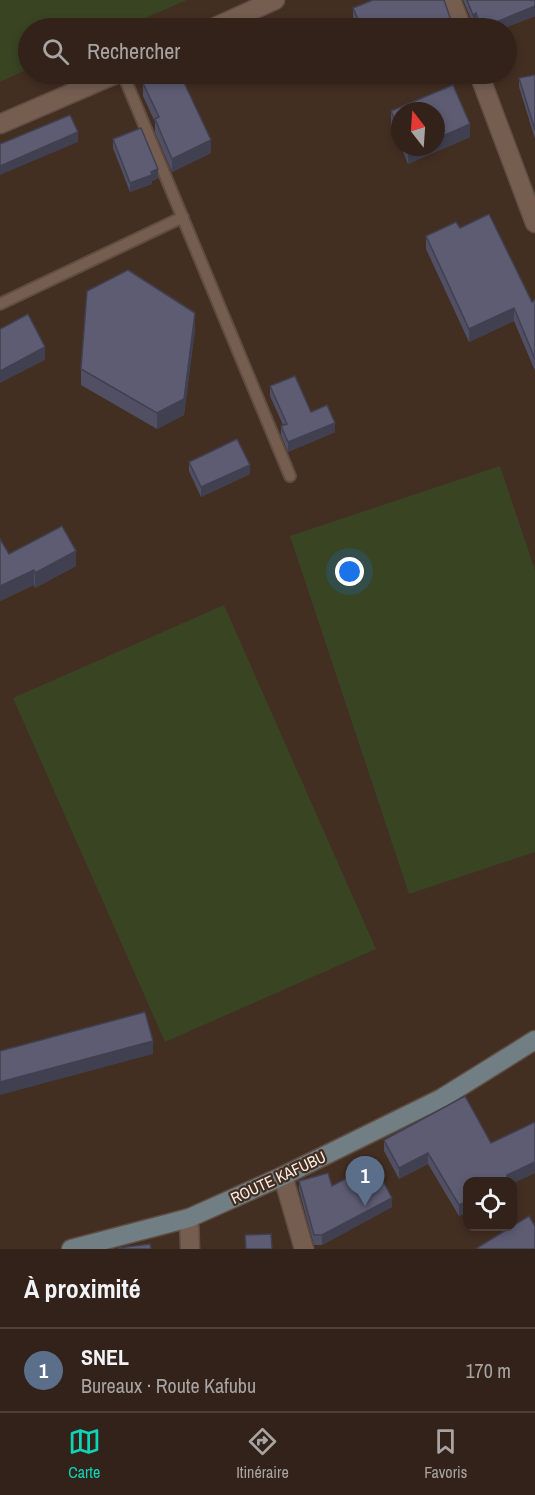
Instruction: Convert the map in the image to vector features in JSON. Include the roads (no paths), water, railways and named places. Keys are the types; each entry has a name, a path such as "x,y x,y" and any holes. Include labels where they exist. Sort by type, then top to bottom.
{"main road":[{"name":"ROUTE KAFUBU","path":"71,1249 189,1218 283,1176 442,1098 535,1040"}],"street":[{"path":"235,18 275,0"},
{"path":"451,0 458,18"},
{"path":"0,124 93,84"},
{"path":"483,84 535,224"},
{"path":"283,1176 304,1249"},
{"path":"189,1218 190,1249"}],"lane":[{"path":"127,84 290,476"},
{"path":"0,304 183,218"}],"place":[{"name":"SNEL","path":"365,1206"}]}
